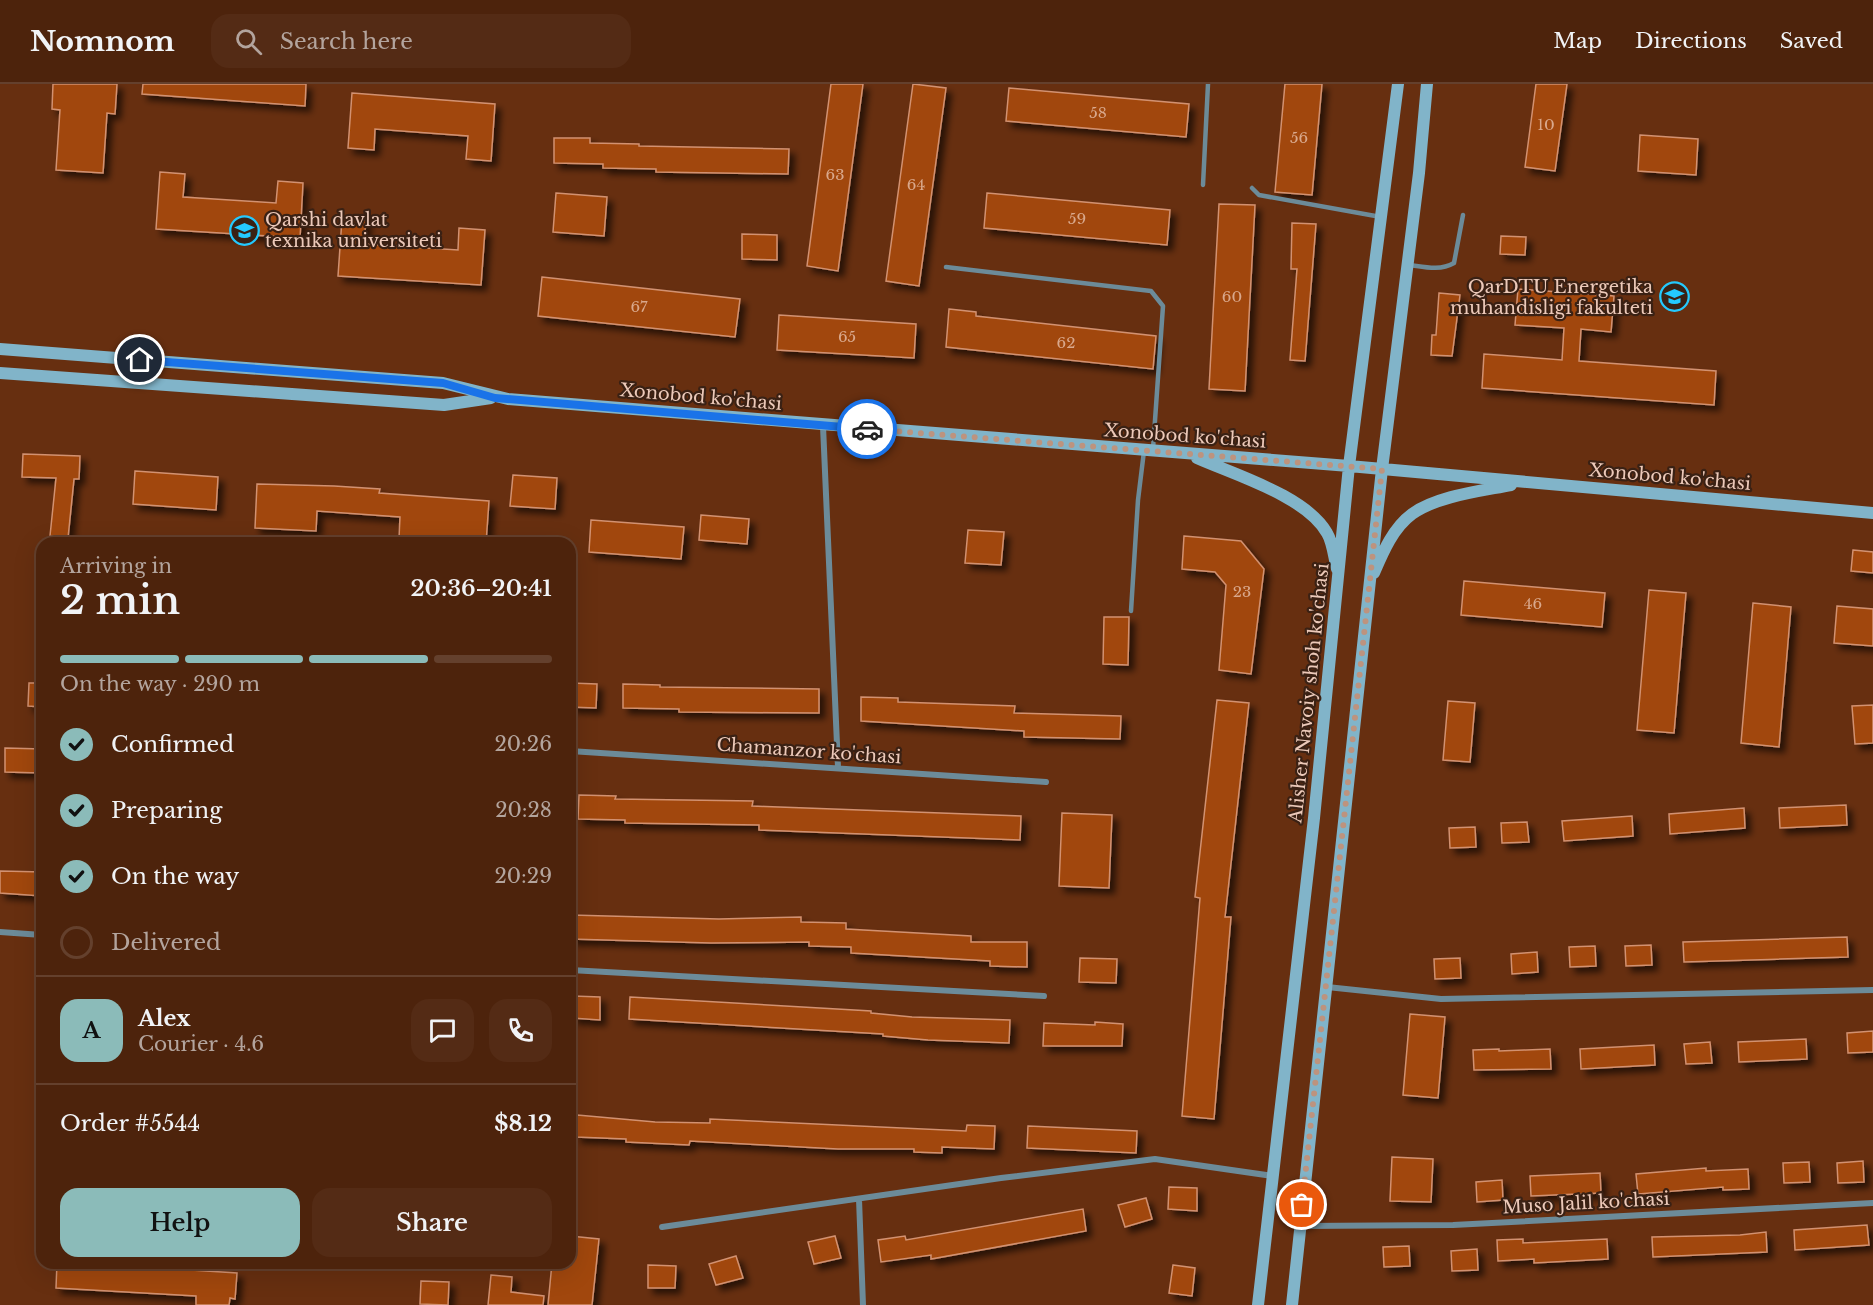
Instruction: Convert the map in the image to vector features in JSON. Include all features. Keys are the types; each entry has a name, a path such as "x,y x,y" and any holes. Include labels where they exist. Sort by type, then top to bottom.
{"main road":[{"name":"Alisher Navoiy shoh ko'chasi","path":"1258,1305 1339,577 1348,466 1398,84"},
{"path":"1292,1305 1382,469 1427,84"},
{"name":"Xonobod ko'chasi","path":"0,349 443,383 495,398 823,426 1348,466 1873,513"},
{"name":"Xonobod ko'chasi","path":"0,373 444,405 495,398"},
{"path":"1188,454 1282,496 1312,513 1328,534 1339,577"},
{"path":"1370,582 1389,539 1412,514 1449,498 1527,482"}],"street":[{"path":"823,426 838,767"},
{"name":"Chamanzor ko'chasi","path":"576,751 1046,782"},
{"path":"0,932 36,935"},
{"path":"576,970 1044,996"},
{"path":"1327,987 1441,999 1873,990"},
{"path":"662,1227 1155,1159 1273,1176"},
{"path":"858,1199 863,1305"},
{"name":"Muso Jalil ko'chasi","path":"1300,1226 1453,1225 1873,1203"}],"lane":[{"path":"1203,185 1208,84"},
{"path":"1252,188 1259,195 1380,217"},
{"path":"1407,264 1433,268 1447,267 1454,263 1463,215"},
{"path":"946,267 1151,291 1163,306 1131,611"}],"building":[{"path":"53,84 117,84 115,114 107,113 103,173 56,170 60,110 52,109"},
{"path":"143,84 306,84 305,106 142,94"},
{"path":"831,84 863,84 838,271 807,266"},
{"path":"913,84 946,88 919,286 886,281"},
{"path":"1285,84 1322,84 1312,195 1275,192"},
{"path":"1536,84 1567,84 1555,171 1525,167"},
{"path":"1009,88 1189,104 1186,137 1006,121"},
{"path":"352,93 495,104 491,161 466,159 468,136 375,129 374,150 348,148"},
{"path":"1640,135 1698,139 1696,175 1638,171"},
{"path":"554,138 590,138 590,143 639,144 639,146 789,149 788,174 656,172 656,169 603,168 603,164 554,163"},
{"path":"160,172 185,174 183,197 276,203 278,181 303,183 300,238 156,229"},
{"path":"556,193 607,197 604,236 553,232"},
{"path":"987,193 1170,210 1167,245 984,228"},
{"path":"1219,204 1255,205 1245,391 1209,389"},
{"path":"342,219 366,220 364,244 458,250 459,228 485,230 481,285 338,276"},
{"path":"1292,223 1316,224 1305,361 1290,360 1297,269 1291,269"},
{"path":"742,234 777,235 777,260 742,259"},
{"path":"1501,236 1526,237 1525,255 1500,254"},
{"path":"542,277 740,299 735,337 538,316"},
{"path":"1518,289 1614,296 1611,332 1581,329 1579,361 1716,371 1714,405 1482,388 1484,354 1562,360 1564,328 1515,325"},
{"path":"1439,293 1460,295 1452,356 1431,355 1432,335 1436,335"},
{"path":"949,309 976,312 976,316 1156,336 1153,369 946,347"},
{"path":"779,315 916,324 914,358 777,350"},
{"path":"23,454 80,456 79,479 74,479 68,537 50,536 56,478 22,477"},
{"path":"135,471 218,477 216,510 133,504"},
{"path":"513,475 557,478 555,509 510,506"},
{"path":"257,484 380,489 379,493 489,501 486,537 399,537 400,517 317,511 316,531 255,528"},
{"path":"701,515 749,519 747,544 699,540"},
{"path":"591,520 684,527 681,559 589,552"},
{"path":"968,530 1004,532 1001,565 965,563"},
{"path":"1184,536 1241,541 1264,569 1251,674 1219,670 1226,585 1215,572 1182,569"},
{"path":"1853,550 1873,552 1873,573 1851,571"},
{"path":"1464,581 1605,593 1602,627 1461,615"},
{"path":"1649,590 1686,593 1674,733 1637,730"},
{"path":"1753,603 1791,607 1779,747 1741,743"},
{"path":"1837,606 1873,609 1873,646 1834,643"},
{"path":"1104,617 1129,617 1128,665 1103,664"},
{"path":"29,683 36,683 36,707 28,706"},
{"path":"576,683 597,684 596,708 576,707"},
{"path":"623,684 660,685 660,687 819,689 819,713 679,712 679,709 623,708"},
{"path":"861,697 898,698 898,702 1015,706 1014,713 1121,716 1120,739 1024,737 1024,731 861,721"},
{"path":"1217,700 1249,703 1225,917 1231,917 1214,1119 1182,1116 1200,898 1195,897"},
{"path":"1448,701 1475,703 1470,762 1443,760"},
{"path":"1873,705 1873,743 1855,744 1852,706"},
{"path":"5,748 36,749 36,773 5,772"},
{"path":"579,795 616,796 615,799 753,801 752,806 1021,816 1020,840 759,830 759,825 625,823 625,820 578,819"},
{"path":"1846,805 1847,825 1780,828 1779,808"},
{"path":"1744,808 1745,828 1670,834 1669,814"},
{"path":"1062,813 1112,815 1109,888 1059,886"},
{"path":"1632,816 1633,836 1564,841 1562,821"},
{"path":"1527,822 1529,842 1502,843 1501,823"},
{"path":"1475,827 1476,847 1450,848 1449,828"},
{"path":"0,871 36,872 36,896 0,893"},
{"path":"576,915 719,919 801,917 801,922 846,923 846,929 971,936 971,942 1027,942 1027,967 990,966 990,961 851,953 851,947 809,946 809,942 711,943 576,939"},
{"path":"1847,937 1848,957 1684,962 1683,942"},
{"path":"1651,945 1652,965 1626,966 1625,946"},
{"path":"1595,946 1596,966 1570,967 1569,947"},
{"path":"1537,952 1538,972 1512,974 1511,954"},
{"path":"1080,958 1117,959 1116,983 1079,982"},
{"path":"1460,958 1461,978 1435,979 1434,959"},
{"path":"576,996 600,997 600,1020 576,1018"},
{"path":"630,997 871,1011 871,1013 912,1017 1010,1020 1009,1043 928,1040 883,1036 883,1034 629,1019"},
{"path":"1410,1014 1445,1017 1438,1098 1403,1095"},
{"path":"1095,1022 1123,1024 1122,1046 1043,1046 1044,1023 1095,1025"},
{"path":"1873,1031 1873,1052 1848,1053 1847,1033"},
{"path":"1806,1039 1807,1059 1739,1062 1738,1042"},
{"path":"1710,1042 1712,1063 1686,1064 1684,1044"},
{"path":"1654,1045 1655,1065 1581,1069 1580,1049"},
{"path":"1499,1049 1499,1051 1550,1049 1551,1069 1474,1070 1473,1050"},
{"path":"577,1115 655,1122 710,1123 710,1119 966,1131 967,1125 995,1126 994,1149 942,1147 942,1153 914,1152 914,1149 838,1149 690,1141 689,1145 626,1142 626,1139 576,1137"},
{"path":"1028,1126 1137,1131 1136,1153 1027,1148"},
{"path":"1392,1157 1433,1159 1431,1202 1390,1201"},
{"path":"1863,1161 1864,1182 1838,1183 1837,1163"},
{"path":"1809,1162 1810,1182 1784,1183 1783,1163"},
{"path":"1706,1168 1706,1171 1748,1169 1749,1189 1723,1190 1723,1187 1638,1194 1636,1174"},
{"path":"1600,1173 1601,1193 1531,1196 1530,1176"},
{"path":"1502,1180 1503,1200 1477,1202 1476,1182"},
{"path":"1169,1187 1197,1188 1197,1211 1168,1209"},
{"path":"1146,1198 1152,1219 1125,1227 1118,1205"},
{"path":"1083,1209 1086,1231 931,1259 931,1255 881,1262 878,1240 905,1236 906,1240"},
{"path":"1867,1225 1869,1245 1795,1250 1794,1230"},
{"path":"1766,1232 1767,1252 1653,1257 1652,1237 1740,1235"},
{"path":"835,1236 841,1258 814,1264 808,1242"},
{"path":"576,1237 599,1239 592,1305 548,1305 551,1269 576,1269"},
{"path":"1523,1239 1523,1243 1607,1239 1608,1259 1534,1263 1534,1259 1498,1261 1497,1240"},
{"path":"1409,1246 1410,1266 1384,1267 1383,1247"},
{"path":"1477,1249 1478,1270 1452,1271 1451,1251"},
{"path":"736,1256 743,1278 716,1285 709,1264"},
{"path":"648,1265 676,1266 675,1288 648,1288"},
{"path":"1173,1265 1195,1268 1192,1296 1169,1293"},
{"path":"57,1269 175,1269 237,1273 235,1299 230,1298 229,1305 196,1305 196,1296 56,1288"},
{"path":"491,1275 512,1277 511,1292 544,1296 543,1305 488,1305"},
{"path":"421,1281 449,1282 448,1305 420,1304"}],"way so far":[{"path":"867,429 1382,469 1302,1205"}],"place":[{"name":"Qarshi davlat texnika universiteti","path":"244,230"},
{"name":"QarDTU Energetika muhandisligi fakulteti","path":"1674,297"}],"route":[{"path":"140,360 443,383 495,398 867,429"}]}
